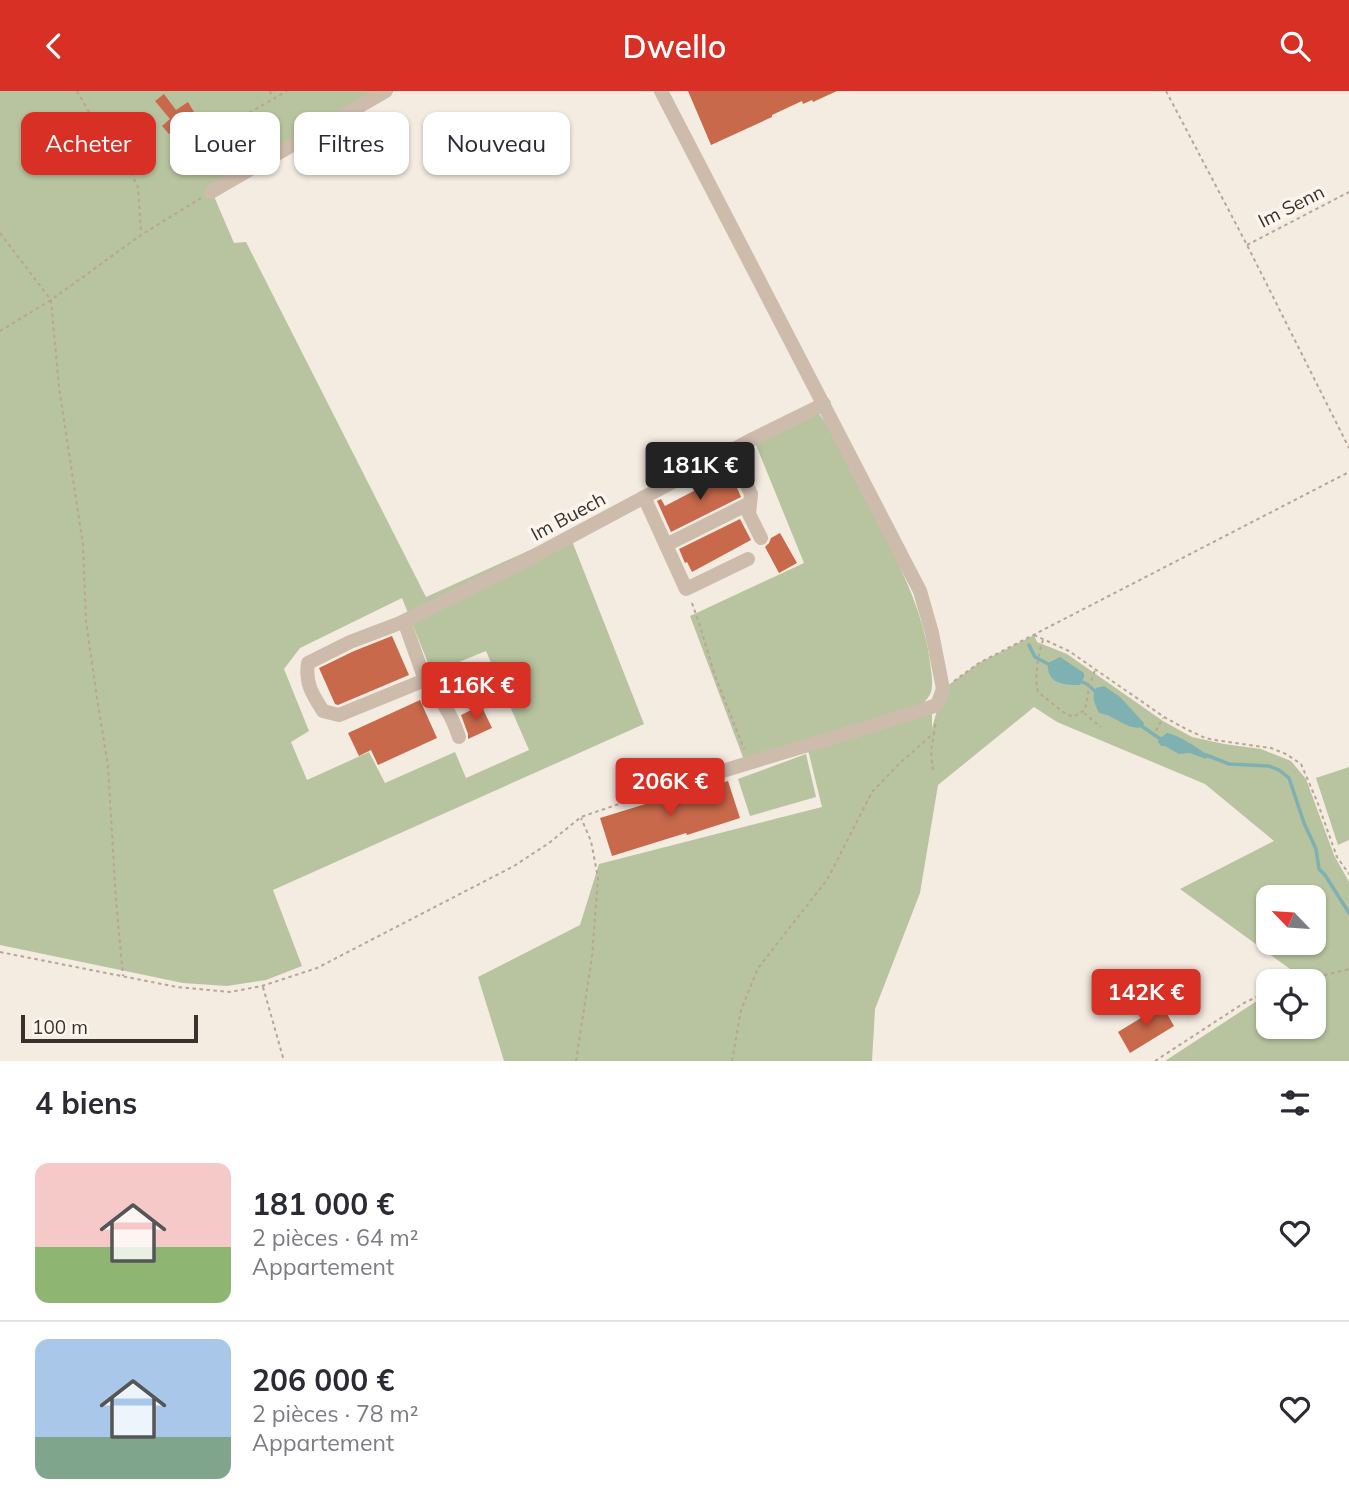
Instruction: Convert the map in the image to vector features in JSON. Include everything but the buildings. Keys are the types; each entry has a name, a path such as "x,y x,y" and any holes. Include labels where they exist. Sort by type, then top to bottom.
{"lane":[{"path":"211,192 386,91"},
{"path":"661,91 920,591 943,689 937,705 666,789"},
{"name":"Im Buech","path":"425,680 339,715 323,711 311,692 306,675 308,663 350,642 404,621 521,563 824,404"},
{"path":"731,451 751,494 749,514 761,538"},
{"path":"644,498 686,589 748,559"},
{"path":"666,545 750,503"},
{"path":"404,621 425,680 442,700 459,737"}],"path":[{"path":"77,91 89,113 120,150 138,187 141,235"},
{"path":"270,91 273,99"},
{"path":"226,184 207,137 287,91"},
{"path":"1166,91 1349,448"},
{"path":"0,331 51,300 141,235 211,192"},
{"name":"Im Senn","path":"1247,245 1349,192"},
{"path":"0,233 51,300 59,387 83,545 86,621 108,766 122,976"},
{"path":"943,689 979,663 1349,472"},
{"path":"686,589 714,673 750,761"},
{"path":"1034,635 1069,652 1164,717 1205,737 1271,748 1301,764 1338,857 1349,874"},
{"path":"1043,640 1036,677 1038,692 1063,712 1073,717 1083,712 1087,706 1095,669"},
{"path":"1034,694 1037,688"},
{"path":"933,770 930,752 937,705"},
{"path":"1083,712 1101,727"},
{"path":"1156,731 1164,717"},
{"path":"732,1061 741,1010 758,968 827,880 872,792 934,733"},
{"path":"0,952 177,987 230,992 262,986 317,968 514,866 587,814 666,789"},
{"path":"576,1061 592,957 598,878 592,841 581,817"},
{"path":"1326,975 1349,969"},
{"path":"262,986 284,1061"},
{"path":"1156,1061 1256,997"}],"green space":[{"path":"0,91 379,91 345,112 294,112 294,144 280,152 280,112 170,112 170,175 244,175 213,194 234,243 246,242 426,597 559,537 572,541 644,724 273,890 302,966 266,980 227,986 183,983 0,945","holes":["402,598 432,673 486,651 529,750 466,778 455,752 385,783 369,752 307,780 291,742 309,731 284,669 300,648"]},
{"path":"816,411 836,441 912,595 927,645 932,689 922,705 744,760 690,616 804,563 756,445"},
{"path":"1034,635 1037,642 1067,654 1163,721 1192,737 1261,749 1291,761 1306,779 1334,855 1349,882 1349,1061 1165,1061 1256,1002 1256,1039 1326,1039 1326,969 1290,969 1271,955 1326,955 1326,885 1256,885 1256,944 1180,889 1274,841 1205,784 1057,722 1034,707 938,785 920,893 875,1009 872,1061 504,1061 478,977 580,925 599,864 822,807 808,750 932,712 932,728 943,689 979,663"},
{"path":"806,754 816,797 750,816 738,779"},
{"path":"1349,767 1349,840 1338,845 1316,778"}],"water":[{"path":"1060,657 1084,673 1080,685 1062,684 1050,675 1048,663"},
{"path":"1104,686 1120,697 1144,723 1143,727 1131,727 1099,713 1094,695 1096,688"},
{"path":"1167,733 1177,736 1208,756 1206,759 1190,753 1179,754 1161,746 1159,739"}],"waterway":[{"path":"1029,645 1035,657 1052,666"},
{"path":"1077,680 1097,693"},
{"path":"1140,725 1162,740"},
{"path":"1206,755 1229,764 1269,766 1289,778 1316,849 1319,869 1349,913"}]}
